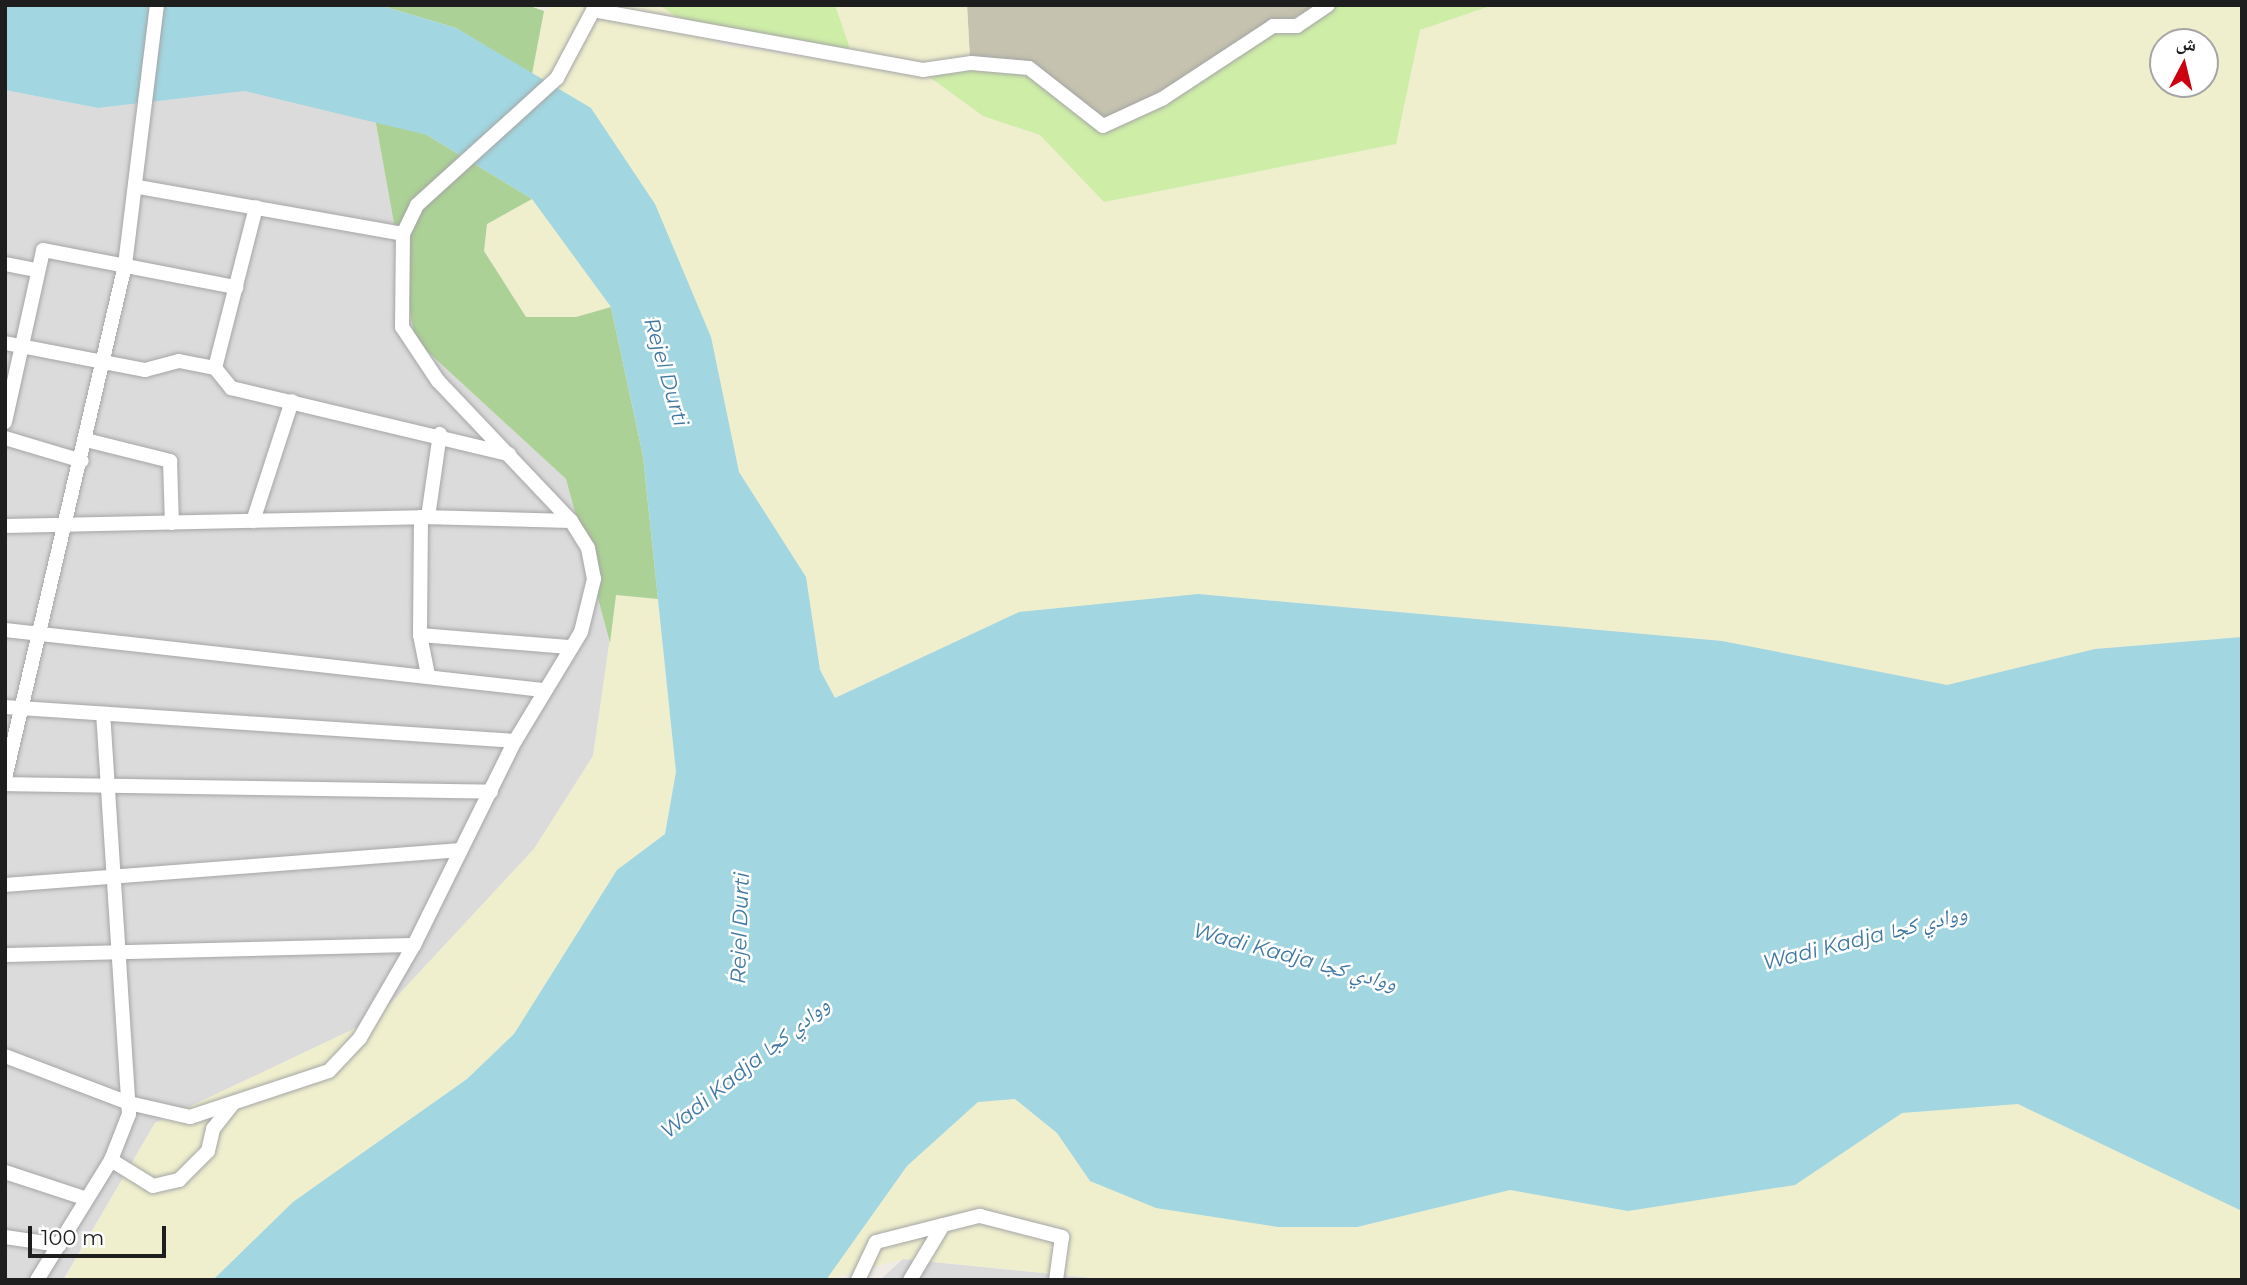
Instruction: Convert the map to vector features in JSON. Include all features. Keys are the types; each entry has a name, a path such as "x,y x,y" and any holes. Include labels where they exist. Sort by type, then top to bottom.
{"street":[{"path":"5,778 42,633 125,265 139,187 157,5"},
{"path":"5,1056 129,1103 181,1118 233,1105 313,1080 339,1064 415,945 515,741 589,615 594,579 588,548 571,521 438,381 401,327 403,234 417,205 557,78 595,8 923,70 971,63 1030,68 1103,126 1162,99 1273,26 1297,26 1328,5"},
{"path":"139,187 403,234"},
{"path":"215,368 256,208"},
{"path":"6,417 25,347 37,270 47,248 236,287"},
{"path":"5,264 37,270"},
{"path":"5,343 145,370 179,361 215,368 231,388 440,434 510,455"},
{"path":"253,521 292,401"},
{"path":"428,675 420,635 424,517 440,434"},
{"path":"5,438 82,461"},
{"path":"86,440 170,461 172,523"},
{"path":"5,526 424,517 571,521"},
{"path":"5,630 428,675 543,690"},
{"path":"420,635 569,647"},
{"path":"5,708 515,741"},
{"path":"37,1280 111,1160 127,1126 129,1103 103,783 103,714"},
{"path":"5,784 103,783 491,792"},
{"path":"5,885 461,850"},
{"path":"5,955 415,945"},
{"path":"111,1160 153,1186 179,1180 208,1151 213,1129 233,1105"},
{"path":"5,1171 87,1199"},
{"path":"858,1280 876,1242 980,1216 1058,1233 1056,1280"},
{"path":"910,1280 943,1225"},
{"path":"5,1237 59,1245"}],"shaded area":[{"path":"967,5 1317,5 1109,123 970,61"},
{"path":"5,90 98,108 245,91 375,118 415,340 566,479 610,643 593,756 534,849 377,1018 155,1123 63,1280 5,1280"},
{"path":"903,1259 1112,1280 880,1280"}],"green space":[{"path":"379,5 527,5 544,11 532,74 456,28"},
{"path":"553,5 659,5 722,45 924,73 983,116 1040,135 1104,202 1396,144 1420,30 1493,5 2242,5 2242,637 2095,649 1947,685 1722,641 1198,594 1019,612 834,698 820,670 806,577 739,472 711,337 591,109 532,74 544,11"},
{"path":"659,5 835,5 850,49 691,26"},
{"path":"835,5 967,5 970,61 924,67 850,49"},
{"path":"1331,5 1493,5 1420,30 1396,144 1104,202 1040,135 983,116 924,73 970,66 1029,71 1103,128 1274,27"},
{"path":"375,118 427,135 532,199 487,224 484,251 526,317 576,317 611,307 643,456 658,599 616,595 610,643 566,479 415,340"},
{"path":"532,199 611,307 576,317 526,317 484,251 487,224"},
{"path":"616,595 658,599 676,772 665,834 617,870 514,1034 467,1079 293,1202 213,1280 64,1280 155,1123 377,1018 534,849 593,756"},
{"path":"1015,1099 1057,1133 1090,1181 1357,1227 1510,1190 1628,1211 1795,1185 1902,1112 2018,1104 2242,1211 2242,1280 1112,1280 904,1259 826,1280 907,1166 978,1102"}],"water":[{"path":"5,5 379,5 456,28 591,108 655,204 711,337 739,472 806,577 820,670 835,698 1019,612 1198,594 1722,641 1947,685 2095,649 2242,637 2242,1211 2018,1104 1902,1113 1795,1185 1628,1211 1510,1190 1357,1227 1278,1227 1156,1208 1090,1181 1057,1133 1015,1099 978,1102 907,1166 826,1280 213,1280 293,1202 467,1079 514,1034 617,870 665,834 676,772 643,456 611,307 532,199 427,135 245,91 98,108 5,90"}],"water label":[{"name":"Rejel Durti","path":"666,372"},
{"name":"Rejel Durti","path":"740,928"},
{"name":"Wadi Kadja ووادي كجا","path":"1865,938"},
{"name":"Wadi Kadja ووادي كجا","path":"1295,957"},
{"name":"Wadi Kadja ووادي كجا","path":"745,1068"}]}
